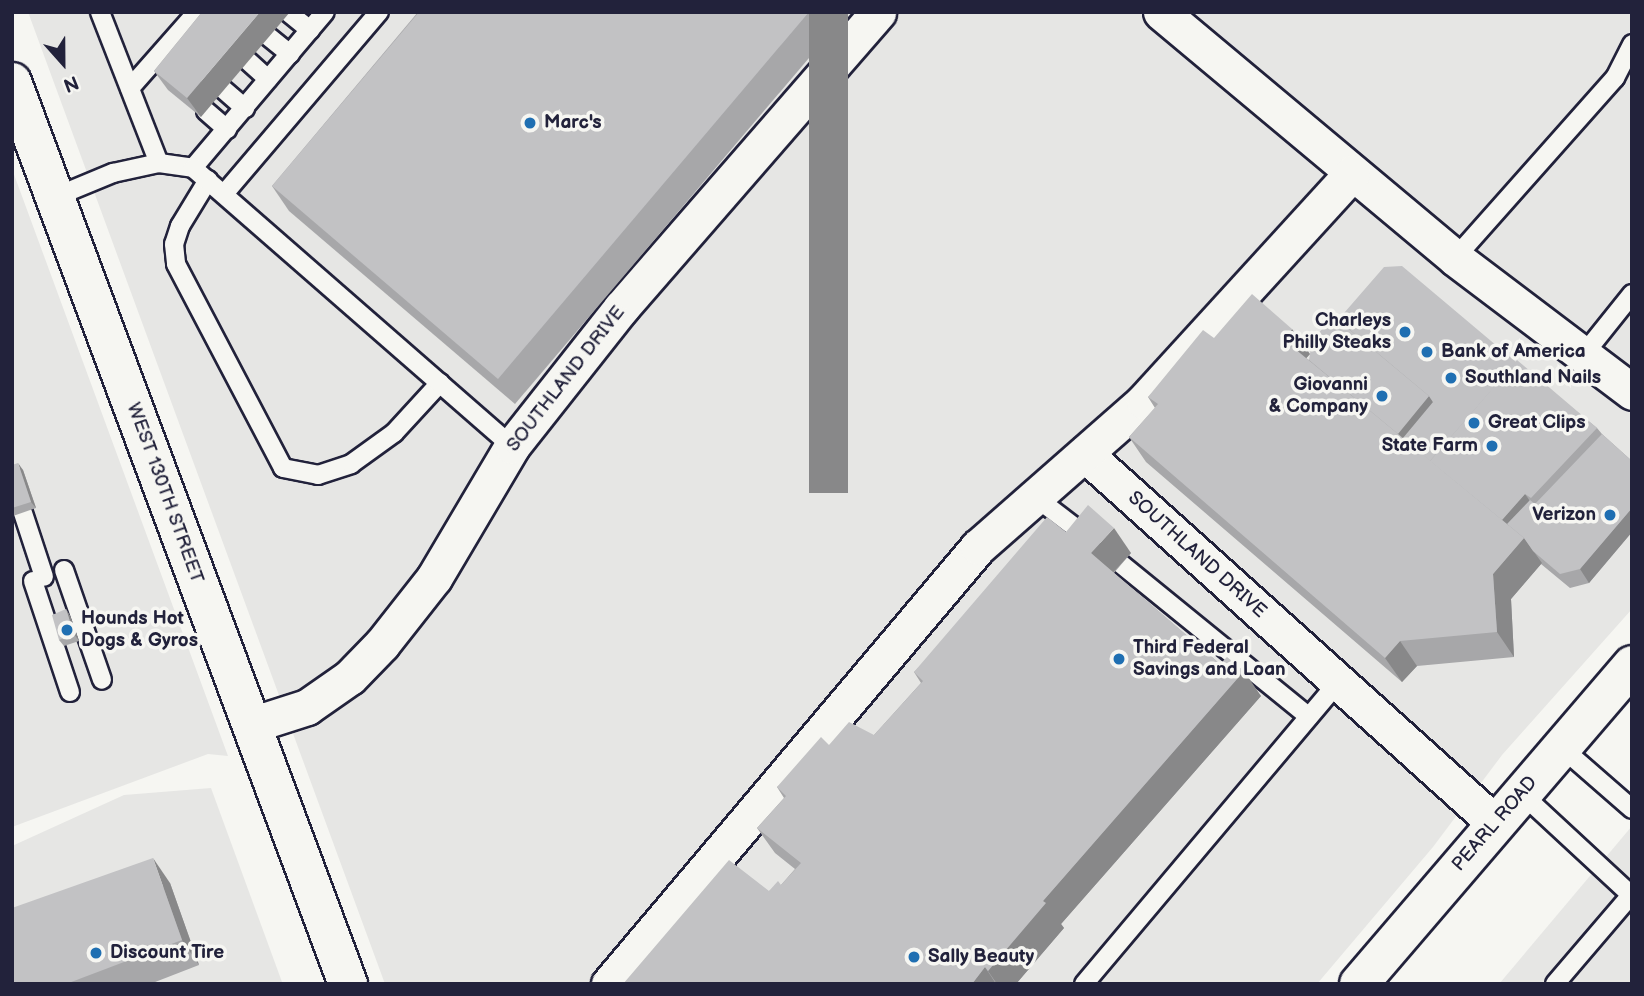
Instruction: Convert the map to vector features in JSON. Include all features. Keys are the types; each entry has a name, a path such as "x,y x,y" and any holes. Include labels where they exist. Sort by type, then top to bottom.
{"main road":[{"name":"WEST 130TH STREET","path":"12,82 348,984"},
{"name":"PEARL ROAD","path":"1359,984 1632,665"}],"street":[{"name":"SOUTHLAND DRIVE","path":"251,725 307,707 350,677 382,644 434,578 512,446 621,308 878,12"},
{"path":"1161,12 1455,258 1632,392"},
{"path":"609,984 978,547 1144,401 1352,173"},
{"name":"SOUTHLAND DRIVE","path":"1085,454 1496,824"}],"lane":[{"path":"100,12 159,163"},
{"path":"193,168 325,12"},
{"path":"224,194 379,12"},
{"path":"289,13 310,30"},
{"path":"130,88 168,45 198,18"},
{"path":"269,37 290,54"},
{"path":"1455,258 1615,78 1632,44"},
{"path":"168,45 183,57"},
{"path":"248,61 268,79"},
{"path":"150,65 166,77"},
{"path":"223,90 245,108"},
{"path":"206,111 227,128"},
{"path":"55,197 113,173 159,163 193,168 512,446"},
{"path":"208,180 180,226 174,244 176,264 283,468 318,475 351,464 394,433 440,383"},
{"path":"1584,354 1632,294"},
{"path":"1034,496 1095,542"},
{"path":"23,513 70,692"},
{"path":"1121,564 1309,717"},
{"path":"64,570 102,681"},
{"path":"1084,984 1338,682"},
{"path":"1562,747 1632,809"},
{"path":"1522,794 1631,895 1555,984"}],"shaded area":[{"path":"28,12 1632,12 1632,609 1502,755 1433,847 1317,984 385,984"},
{"path":"12,169 228,756 208,754 12,827"},
{"path":"211,788 282,982 12,984 12,846 124,795"},
{"path":"1632,826 1632,984 1499,984"}],"building":[{"path":"202,12 260,12 187,98 154,71"},
{"path":"419,12 809,12 498,379 272,186"},
{"path":"1402,266 1516,362 1430,461 1403,438 1433,402 1338,320 1384,267"},
{"path":"1252,294 1292,329 1283,339 1524,538 1493,574 1497,632 1400,641 1385,658 1129,437 1158,404 1148,397 1203,330 1214,338"},
{"path":"1333,316 1429,396 1398,434 1309,360 1312,341"},
{"path":"1517,360 1597,428 1531,498 1525,494 1502,520 1430,461"},
{"path":"1602,434 1632,461 1632,508 1580,569 1560,574 1507,524 1530,500 1535,504"},
{"path":"18,463 31,502 12,508 12,465"},
{"path":"1088,505 1114,528 1091,553 1220,664 1227,657 1244,671 1043,901 1046,903 988,971 985,967 972,984 623,984 729,860 769,891 778,881 781,885 801,863 757,828 786,796 777,787 821,737 829,745 849,722 874,735 923,681 914,672 1047,517 1066,532"},
{"path":"66,609 74,634 59,640 52,615"},
{"path":"153,858 182,940 66,984 12,984 12,908"}],"place":[{"name":"Marc's","path":"530,123"},
{"name":"Charleys Philly Steaks","path":"1405,332"},
{"name":"Bank of America","path":"1427,352"},
{"name":"Southland Nails","path":"1451,378"},
{"name":"Giovanni & Company","path":"1382,396"},
{"name":"Great Clips","path":"1474,423"},
{"name":"State Farm","path":"1492,446"},
{"name":"Verizon","path":"1610,515"},
{"name":"Hounds Hot Dogs & Gyros","path":"67,630"},
{"name":"Third Federal Savings and Loan","path":"1119,659"},
{"name":"Discount Tire","path":"96,953"},
{"name":"Sally Beauty","path":"914,957"}]}
